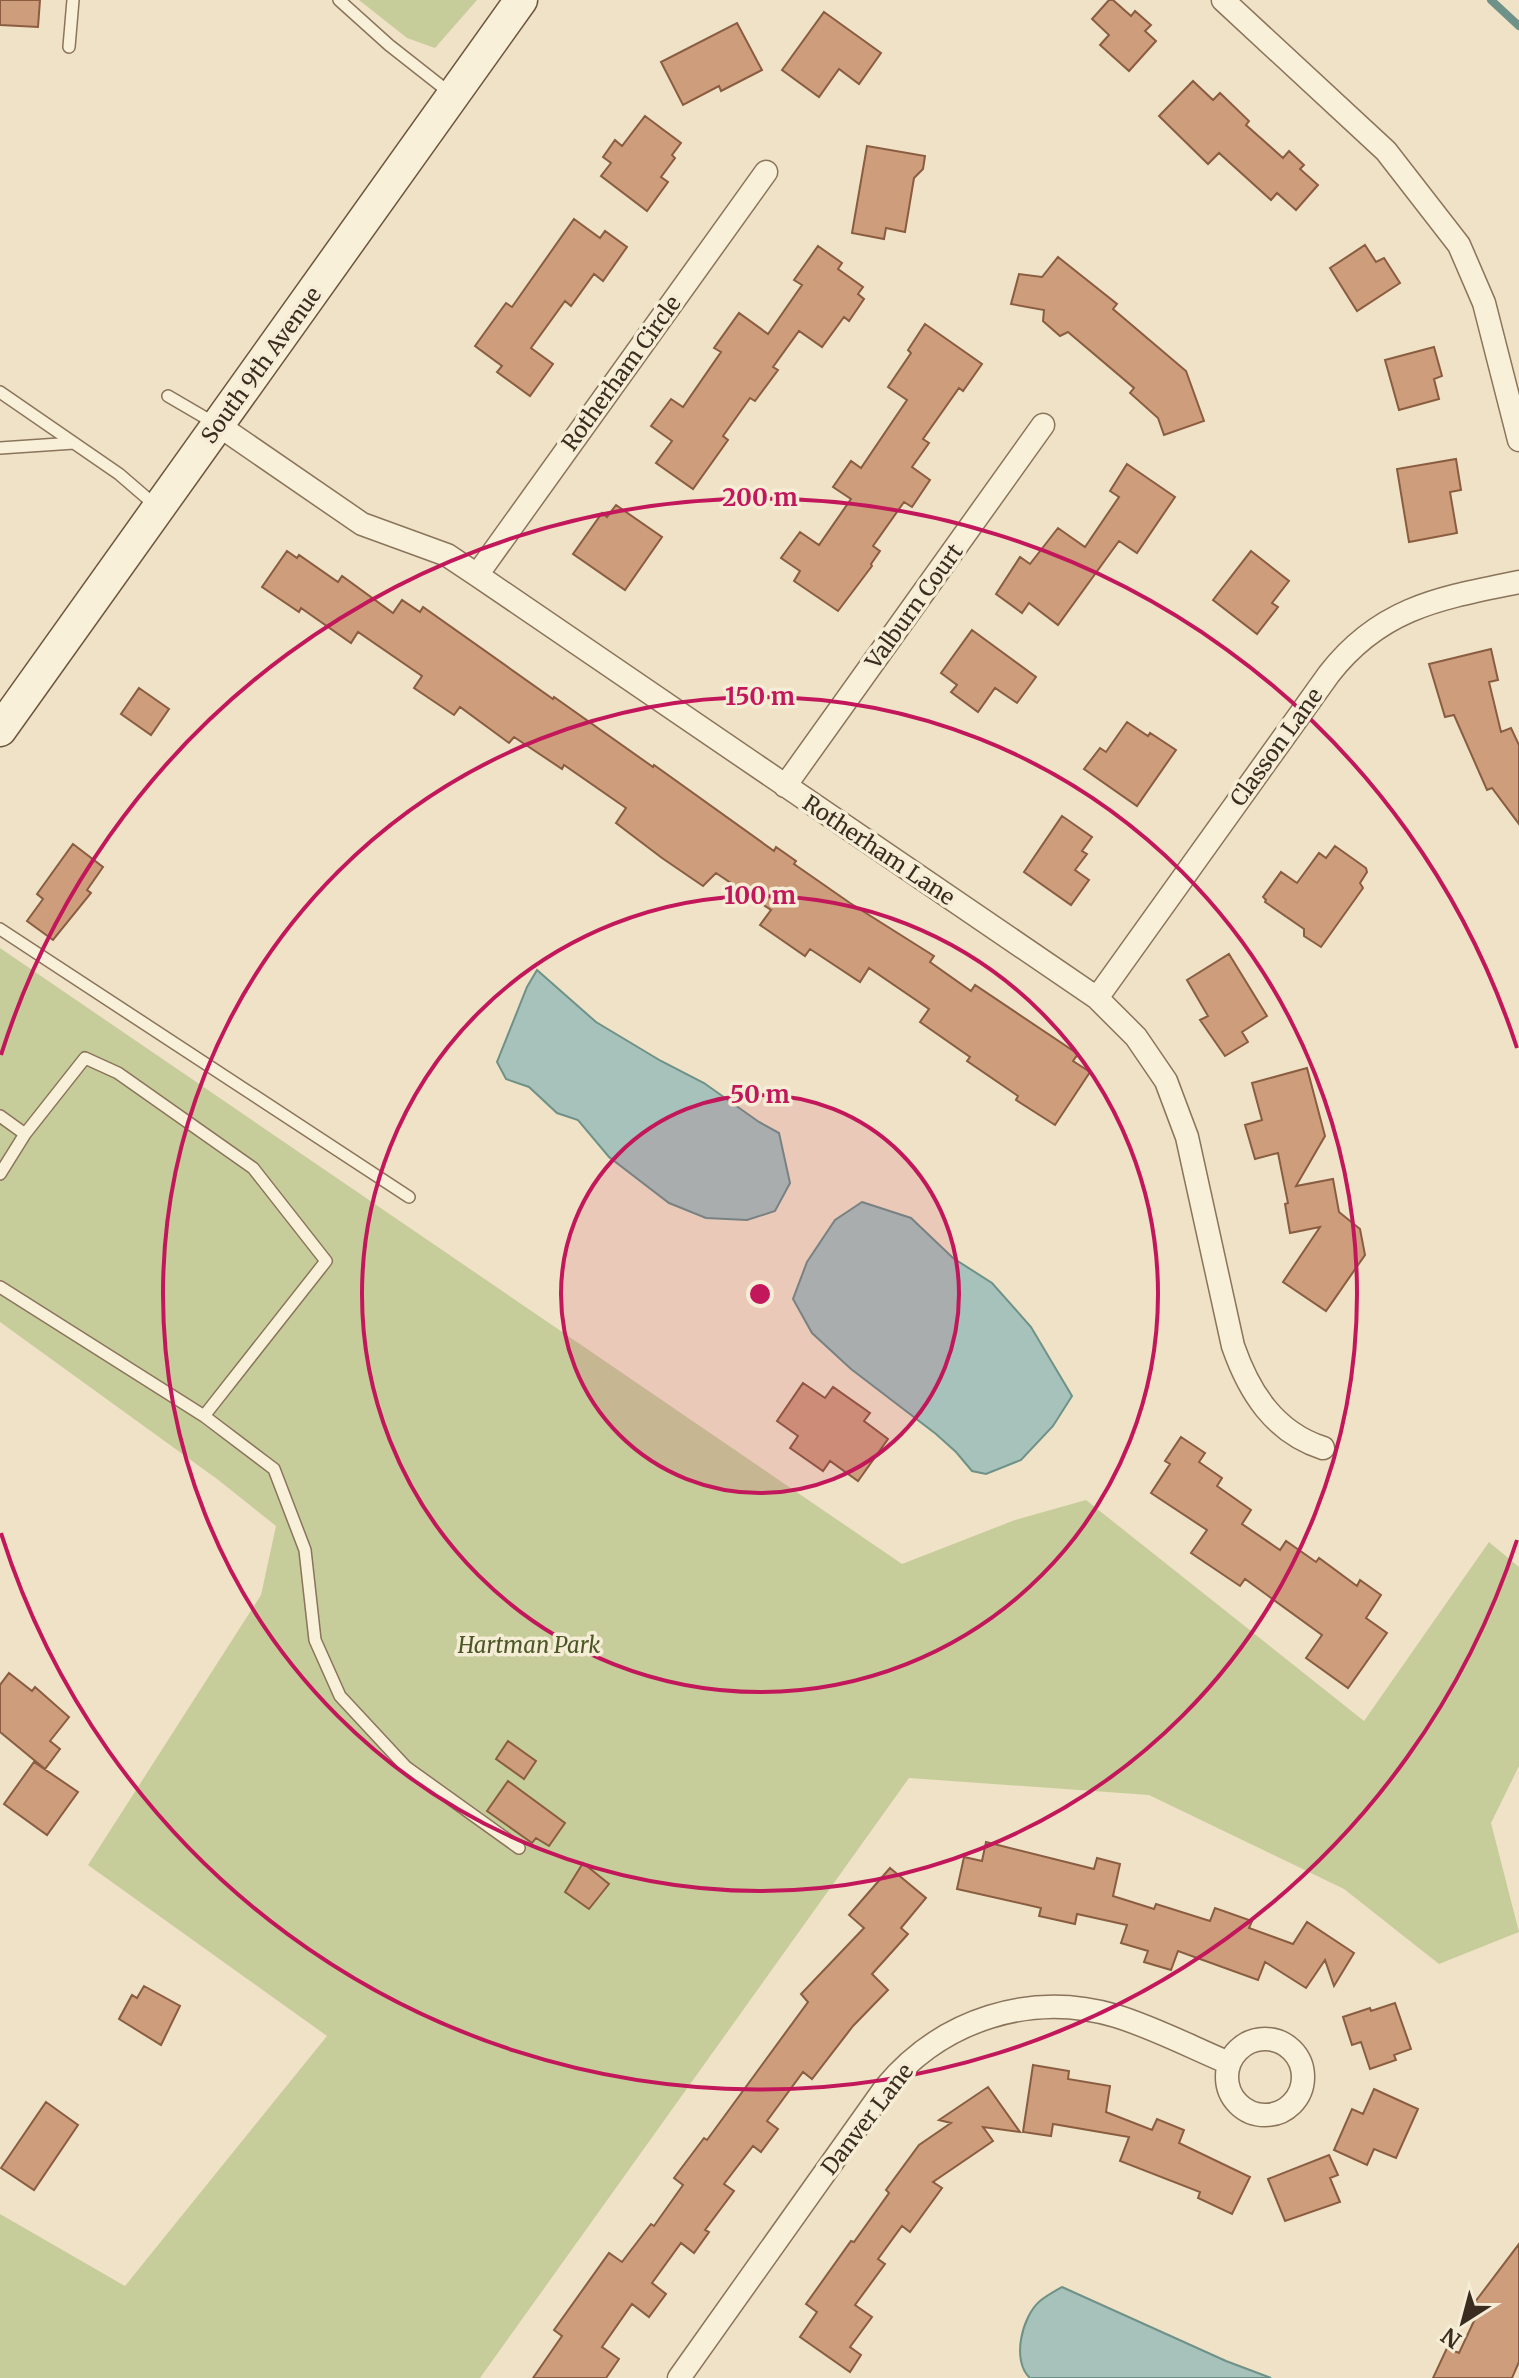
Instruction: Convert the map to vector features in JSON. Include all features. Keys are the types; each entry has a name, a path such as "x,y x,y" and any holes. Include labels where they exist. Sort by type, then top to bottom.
{"street":[{"name":"South 9th Avenue","path":"0,730 521,0"},
{"path":"1223,0 1386,151 1459,245 1484,303 1519,440"},
{"name":"Rotherham Circle","path":"477,575 766,172"},
{"name":"Rotherham Lane","path":"218,425 362,524 447,555 1097,998 1136,1037 1166,1081 1187,1137 1233,1346 1245,1381 1276,1421 1323,1448"},
{"name":"Valburn Court","path":"785,786 1043,425"},
{"name":"Classon Lane","path":"1097,998 1329,674 1350,650 1381,624 1417,605 1437,598 1519,582"},
{"name":"Danver Lane","path":"679,2378 885,2088 916,2056 949,2034 982,2019 1014,2010 1039,2007 1087,2009 1115,2016 1229,2063"}],"lane":[{"path":"69,47 73,0"},
{"path":"339,0 453,96"},
{"path":"0,392 119,474 158,508"},
{"path":"168,396 218,425"},
{"path":"0,448 75,443"},
{"path":"0,929 409,1197"},
{"path":"0,1174 25,1134 85,1058 118,1073 253,1168 326,1261 204,1416"},
{"path":"0,1116 25,1134"},
{"path":"0,1287 204,1416 274,1469 305,1550 315,1640 340,1696 406,1767 519,1848"}],"green space":[{"path":"359,0 477,0 435,48 407,38"},
{"name":"Hartman Park","path":"0,948 902,1564 1015,1520 1086,1500 1364,1721 1489,1542 1519,1567 1519,1766 1491,1823 1519,1932 1439,1964 1344,1889 1149,1795 909,1778 480,2378 0,2378 0,2214 125,2286 327,2036 88,1865 261,1595 276,1526 217,1479 0,1322"}],"water":[{"path":"537,970 596,1022 704,1083 779,1133 790,1183 775,1211 747,1220 706,1218 669,1203 609,1157 578,1120 557,1113 529,1087 506,1079 497,1062"},
{"path":"862,1202 911,1218 953,1258 992,1283 1031,1327 1072,1396 1053,1426 1021,1460 986,1474 972,1471 936,1434 851,1369 812,1333 793,1299 807,1262 835,1220"},
{"path":"1062,2287 1271,2378 1030,2378 1021,2361 1024,2327 1040,2301"}],"building":[{"path":"0,0 40,0 38,27 0,25"},
{"path":"1109,0 1131,16 1135,11 1151,25 1145,31 1156,41 1129,71 1100,45 1109,35 1092,19"},
{"path":"824,12 881,53 859,84 839,69 819,97 782,70"},
{"path":"737,23 762,70 721,91 719,86 683,105 661,62"},
{"path":"1193,81 1213,100 1220,93 1249,121 1246,125 1283,158 1289,151 1304,165 1300,169 1318,185 1296,210 1277,193 1271,200 1219,153 1208,164 1159,116"},
{"path":"645,116 681,143 672,155 675,158 661,177 668,182 647,211 601,176 611,163 603,157 615,140 622,146"},
{"path":"867,146 925,156 923,169 914,178 905,232 886,228 884,239 852,233"},
{"path":"574,219 600,238 605,231 627,247 603,281 594,274 571,306 565,301 531,348 553,364 530,396 497,372 502,366 475,346 506,303 512,307"},
{"path":"1365,245 1376,262 1384,258 1400,283 1357,311 1330,268"},
{"path":"818,246 842,263 838,269 863,287 858,294 864,299 849,321 844,317 822,347 799,331 773,367 778,370 755,401 750,398 723,436 728,440 693,489 656,463 672,441 651,426 671,399 683,407 721,352 714,348 739,313 768,334 802,285 794,280"},
{"path":"1058,257 1117,304 1113,309 1186,371 1204,421 1164,435 1158,418 1130,393 1134,388 1068,332 1060,336 1043,321 1044,310 1011,304 1019,274 1042,277"},
{"path":"925,324 982,364 963,391 959,388 923,439 929,443 912,467 930,480 912,507 904,502 873,546 880,551 872,566 838,611 794,581 800,571 781,558 800,532 819,545 851,499 833,487 851,461 861,468 907,400 888,387 911,353 908,350"},
{"path":"1434,347 1442,376 1434,379 1439,399 1399,410 1385,360"},
{"path":"1456,459 1461,490 1450,492 1457,533 1409,542 1397,469"},
{"path":"1127,464 1175,497 1137,553 1119,541 1058,625 1029,603 1022,613 996,594 1020,557 1030,564 1058,528 1085,547 1119,497 1110,491"},
{"path":"616,505 662,537 625,590 573,554 602,513 607,517"},
{"path":"287,551 297,558 299,555 338,582 342,576 393,613 402,600 420,612 423,607 774,851 776,847 796,861 794,864 850,903 934,956 930,962 971,991 975,985 1078,1054 1073,1061 1090,1072 1055,1125 1016,1100 1018,1096 967,1061 970,1057 920,1022 929,1009 869,968 860,982 810,949 805,956 760,925 771,910 716,873 703,886 662,858 616,823 626,808 564,765 562,769 514,737 509,743 460,707 454,715 414,688 422,676 358,632 351,643 301,608 299,612 262,587"},
{"path":"1251,551 1289,581 1272,603 1278,607 1257,634 1213,600"},
{"path":"972,630 1036,677 1017,703 995,688 978,712 951,692 957,685 941,673"},
{"path":"1491,649 1498,680 1489,682 1501,732 1511,728 1519,745 1519,824 1492,788 1487,790 1454,715 1445,717 1429,664"},
{"path":"139,688 169,709 151,735 121,714"},
{"path":"1127,722 1176,750 1137,806 1084,769 1100,748 1106,752"},
{"path":"1062,816 1092,837 1082,851 1087,854 1075,870 1089,880 1071,905 1024,872"},
{"path":"73,844 103,867 87,890 91,893 53,940 27,921 43,899 37,894"},
{"path":"1335,846 1366,868 1367,872 1360,883 1363,888 1321,947 1304,936 1304,929 1265,902 1263,897 1281,872 1297,883 1319,853 1326,858"},
{"path":"1229,954 1267,1016 1242,1032 1248,1042 1225,1056 1200,1020 1208,1016 1187,980"},
{"path":"1307,1068 1325,1136 1296,1186 1333,1179 1339,1212 1360,1229 1365,1255 1326,1311 1283,1282 1320,1227 1290,1233 1285,1204 1288,1203 1278,1153 1255,1159 1245,1125 1262,1120 1252,1083"},
{"path":"803,1383 825,1398 833,1387 870,1413 864,1421 888,1439 858,1481 830,1461 823,1471 790,1448 798,1436 777,1421"},
{"path":"1181,1437 1205,1453 1199,1462 1222,1478 1217,1486 1251,1510 1242,1524 1280,1550 1286,1541 1316,1562 1319,1558 1357,1586 1360,1580 1381,1595 1366,1618 1387,1633 1348,1688 1306,1658 1322,1635 1245,1579 1240,1586 1191,1553 1207,1530 1151,1493 1170,1464 1165,1461"},
{"path":"9,1673 32,1691 35,1687 69,1717 50,1741 60,1749 45,1769 0,1732 0,1685"},
{"path":"508,1741 536,1761 524,1779 496,1759"},
{"path":"34,1762 78,1792 47,1835 4,1804"},
{"path":"508,1781 565,1823 549,1846 536,1838 532,1843 487,1811"},
{"path":"986,1842 1094,1869 1097,1858 1120,1864 1113,1896 1154,1909 1156,1904 1210,1921 1215,1908 1252,1921 1249,1928 1293,1944 1307,1922 1354,1953 1334,1986 1325,1960 1306,1988 1265,1962 1258,1980 1178,1951 1171,1970 1144,1962 1148,1951 1121,1943 1127,1925 1077,1914 1075,1924 1039,1916 1041,1908 957,1889 964,1857 982,1861"},
{"path":"583,1863 609,1884 589,1909 565,1892"},
{"path":"890,1868 926,1898 901,1928 908,1934 872,1974 888,1990 853,2026 812,2079 803,2072 767,2121 778,2129 761,2152 753,2146 724,2184 734,2191 705,2230 709,2232 694,2253 681,2243 652,2283 666,2294 649,2317 632,2304 602,2347 619,2359 606,2378 533,2378 562,2336 554,2330 609,2253 622,2262 651,2224 654,2226 683,2185 674,2178 704,2138 707,2140 808,2002 801,1994 864,1928 849,1915"},
{"path":"144,1986 180,2006 161,2045 119,2019 132,1995 137,1998"},
{"path":"1395,2003 1411,2049 1394,2055 1396,2060 1370,2069 1361,2042 1352,2045 1343,2017"},
{"path":"1033,2065 1069,2071 1068,2079 1110,2086 1106,2112 1152,2130 1157,2119 1184,2130 1179,2143 1250,2177 1232,2214 1198,2198 1200,2192 1120,2161 1129,2137 1053,2124 1051,2136 1023,2132"},
{"path":"988,2087 1020,2132 983,2127 993,2141 933,2182 942,2188 910,2232 902,2226 878,2259 885,2264 855,2305 872,2317 850,2347 861,2355 850,2372 800,2337 817,2312 806,2304 889,2193 886,2190 919,2145 951,2123 939,2120"},
{"path":"1374,2089 1418,2109 1396,2158 1374,2149 1367,2165 1334,2150 1352,2109 1363,2114"},
{"path":"46,2102 78,2125 34,2190 1,2168"},
{"path":"1329,2155 1338,2175 1330,2178 1340,2202 1285,2221 1268,2179"},
{"path":"1519,2244 1519,2362 1512,2378 1433,2378 1447,2348 1459,2353 1481,2306 1475,2302"}],"waterway":[{"path":"1491,0 1519,26"}]}
